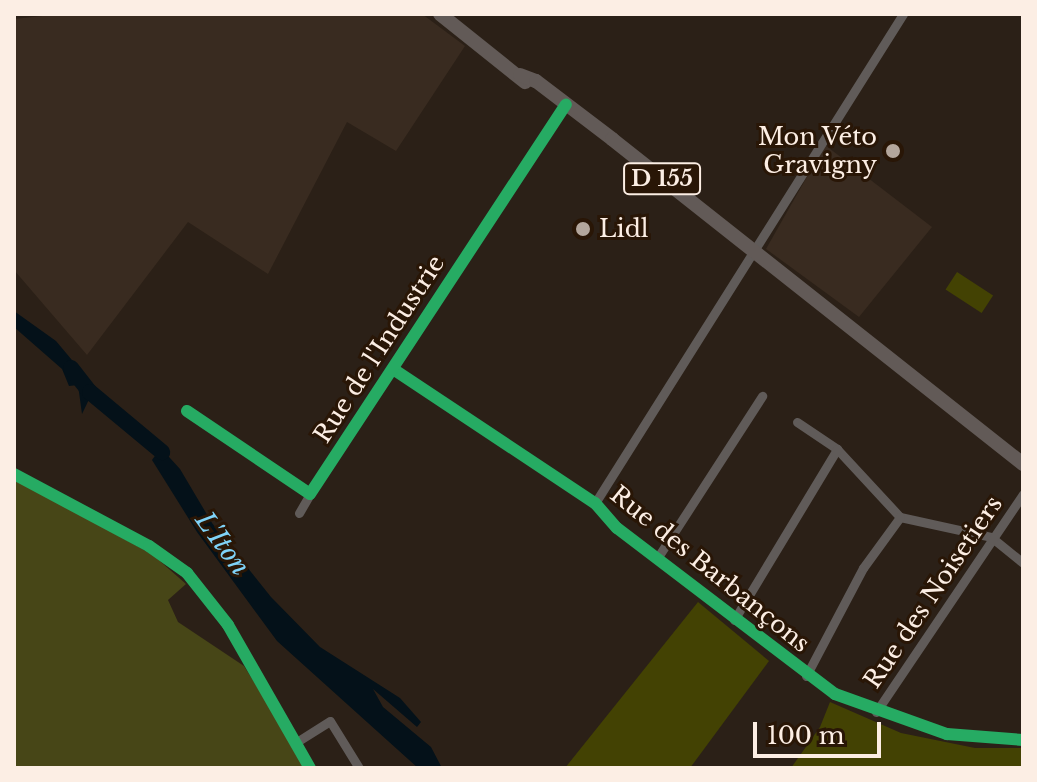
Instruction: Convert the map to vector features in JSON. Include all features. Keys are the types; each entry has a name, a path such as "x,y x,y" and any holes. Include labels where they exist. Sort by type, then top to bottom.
{"main road":[{"name":"D 155","path":"440,14 1023,464"}],"street":[{"path":"595,503 903,14"},
{"name":"Rue de l'Industrie","path":"299,513 563,108"},
{"name":"Rue des Barbançons","path":"393,369 595,503 617,528 658,557 806,676 876,712 947,734 1023,740"},
{"path":"658,557 762,396"},
{"path":"187,411 310,494"},
{"path":"797,422 837,449 900,517 991,537 1023,563"},
{"path":"734,620 837,449"},
{"path":"14,474 175,562 228,625 310,768"},
{"name":"Rue des Noisetiers","path":"876,712 991,537 1023,494"},
{"path":"806,676 863,568 900,517"},
{"path":"295,743 330,721 359,768"}],"shaded area":[{"path":"61,14 422,14 465,46 396,151 347,122 268,274 188,222 87,355 14,270 14,19"},
{"path":"825,145 932,227 859,317 766,249"},
{"path":"957,272 993,295 982,313 946,290"},
{"path":"14,478 153,555 186,584 168,600 178,622 244,666 308,768 14,768"},
{"path":"698,602 769,661 690,768 565,768"},
{"path":"830,702 901,733 975,748 1023,748 1023,768 791,768 820,727"}],"water":[{"path":"14,311 56,341 87,378 83,385 95,387 82,414 78,385 69,386 62,369 14,327"},
{"path":"149,435 180,469 212,523 271,597 320,647 400,698 421,722 417,727 373,689 383,707 431,747 442,768 418,768 277,641 197,532 152,460 157,453 144,440"}],"waterway":[{"name":"L'Iton","path":"71,368 90,392 162,452"}],"cycle path":[{"path":"187,411 310,494 566,105"},
{"path":"393,369 595,503 617,528 835,694 947,734 1023,740"},
{"path":"14,474 149,546 187,573 228,625 310,768"}],"place":[{"name":"Mon Véto Gravigny","path":"893,151"},
{"name":"Lidl","path":"583,229"}]}
